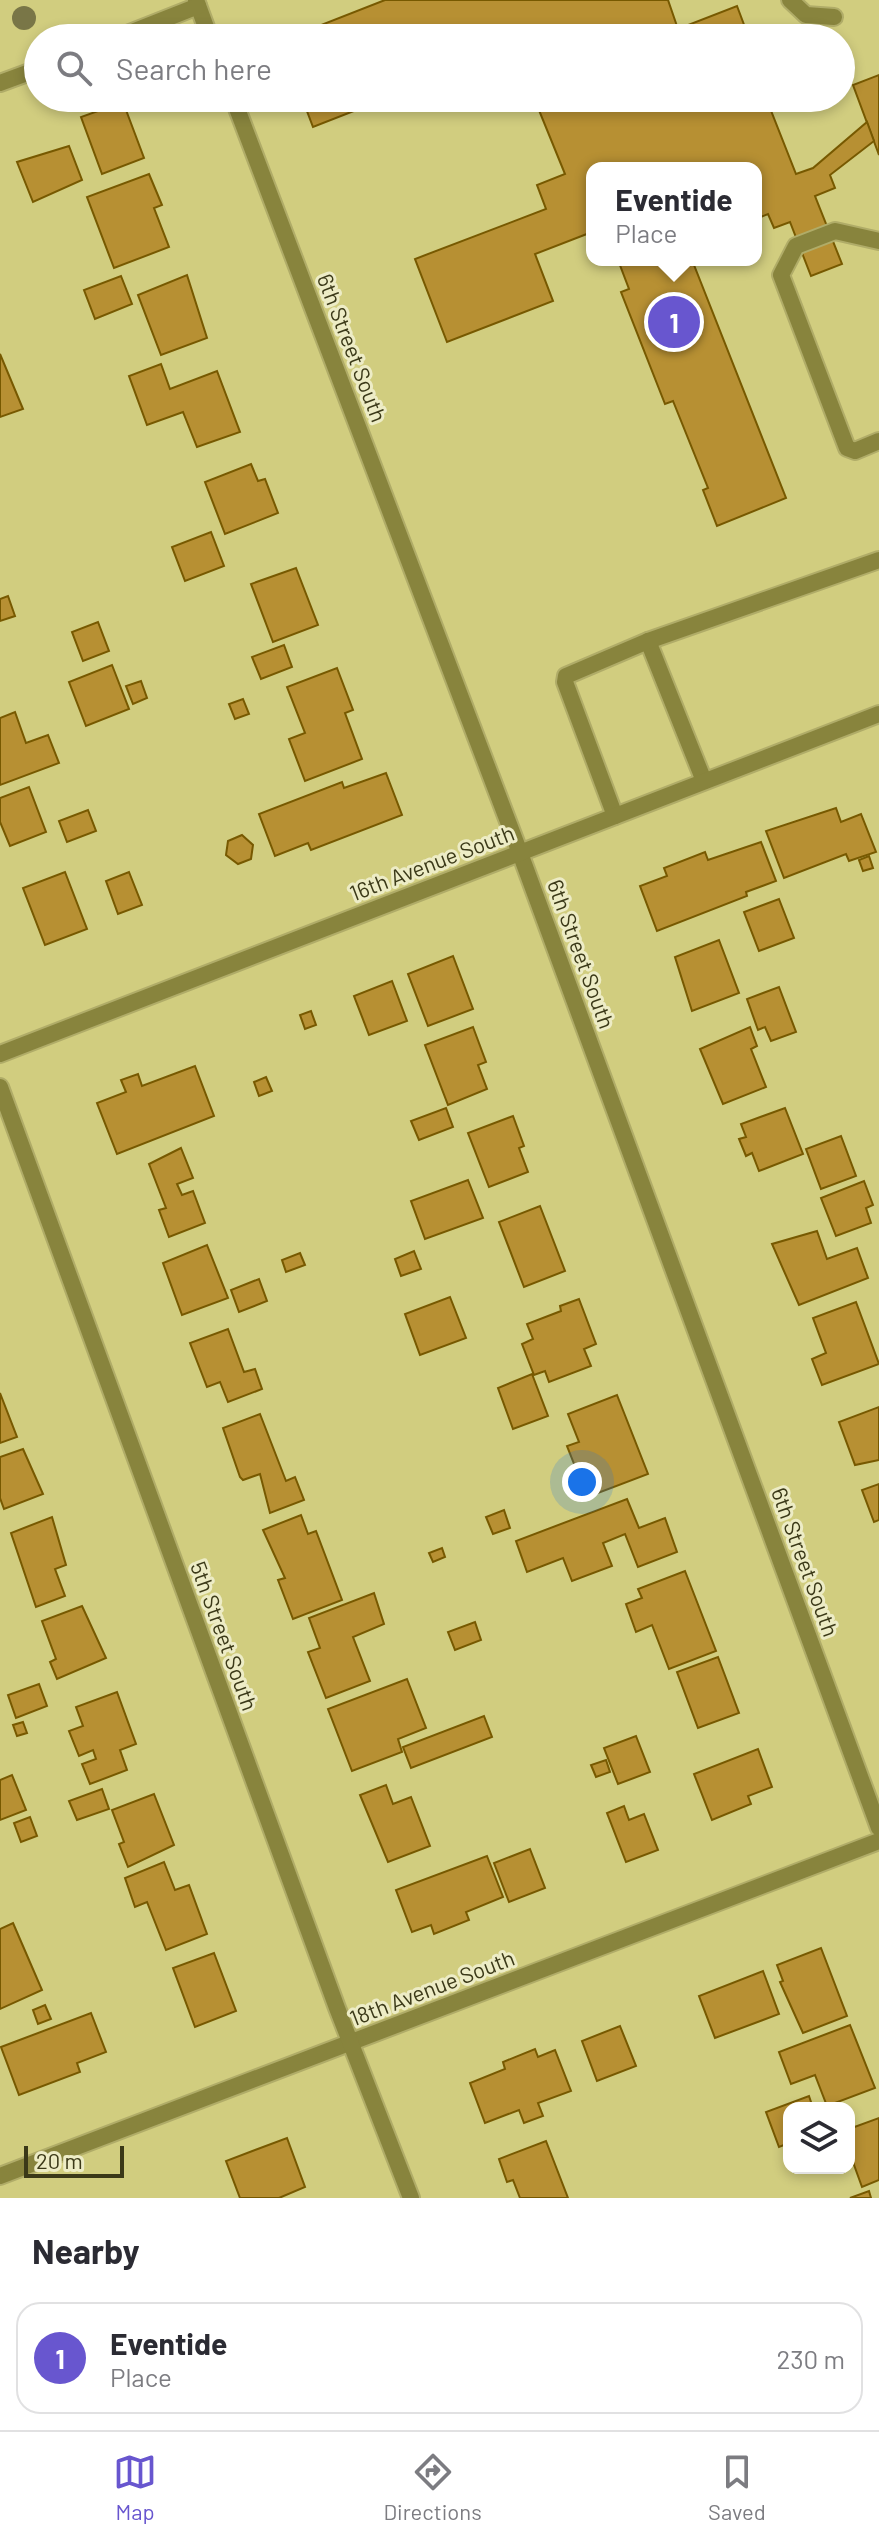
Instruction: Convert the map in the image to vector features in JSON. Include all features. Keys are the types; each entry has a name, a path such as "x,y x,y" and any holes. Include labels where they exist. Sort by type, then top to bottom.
{"street":[{"path":"790,0 806,15 834,17"},
{"path":"149,24 197,3 205,24"},
{"path":"0,83 24,74"},
{"name":"6th Street South","path":"238,112 520,853 879,1828"},
{"path":"879,241 835,231 796,246 781,275 847,448 855,451 879,441"},
{"path":"615,816 565,682 571,671 879,560"},
{"path":"648,641 704,781"},
{"name":"16th Avenue South","path":"0,1054 879,714"},
{"name":"5th Street South","path":"0,1087 350,2042 411,2198"},
{"name":"18th Avenue South","path":"0,2176 879,1841"}],"building":[{"path":"385,0 668,0 676,24 324,24"},
{"path":"737,6 744,24 691,24"},
{"path":"879,75 879,155 855,90 855,84"},
{"path":"95,112 127,112 144,158 102,174 81,117"},
{"path":"307,112 351,112 313,127"},
{"path":"540,112 772,112 796,174 813,168 867,122 874,141 830,175 835,188 815,196 842,264 811,276 790,222 774,228 768,214 762,216 762,162 586,162 586,234 535,254 553,301 447,342 415,259 546,209 537,185 565,174"},
{"path":"69,146 82,180 33,202 17,162"},
{"path":"149,174 162,205 154,208 169,247 114,268 87,197"},
{"path":"620,266 694,266 786,498 717,526 703,490 708,488 673,401 665,404 621,292 629,289"},
{"path":"187,275 207,338 161,355 138,295"},
{"path":"121,276 132,304 95,319 84,290"},
{"path":"0,354 23,409 0,417"},
{"path":"161,364 170,389 217,371 240,432 197,447 183,412 147,425 129,376"},
{"path":"251,464 258,481 265,479 278,513 225,534 205,482"},
{"path":"211,532 224,566 185,581 172,547"},
{"path":"296,568 318,625 273,642 251,584"},
{"path":"8,596 15,616 0,621 0,599"},
{"path":"98,622 109,651 83,661 72,632"},
{"path":"284,645 292,667 261,679 252,657"},
{"path":"112,665 129,709 86,726 69,682"},
{"path":"337,668 353,710 345,713 362,759 305,781 289,739 305,733 287,687"},
{"path":"141,681 147,698 133,704 126,686"},
{"path":"243,699 249,714 235,719 229,704"},
{"path":"15,712 26,743 48,735 59,763 0,785 0,718"},
{"path":"386,773 402,815 311,850 308,843 275,856 259,814 342,782 344,788"},
{"path":"29,787 46,832 10,846 0,822 0,798"},
{"path":"836,808 841,822 861,814 876,852 849,861 846,854 784,878 766,831"},
{"path":"88,810 96,831 67,842 59,821"},
{"path":"242,835 253,845 251,859 238,864 226,855 228,841"},
{"path":"761,842 776,881 746,892 747,896 657,931 640,886 667,876 664,868 705,852 708,860"},
{"path":"869,856 873,868 863,871 859,860"},
{"path":"65,872 87,929 45,945 23,888"},
{"path":"129,872 142,905 118,914 106,881"},
{"path":"779,899 794,938 759,951 744,912"},
{"path":"719,940 739,993 692,1011 675,957"},
{"path":"453,956 473,1009 428,1026 408,974"},
{"path":"392,981 407,1021 369,1035 354,996"},
{"path":"779,987 796,1032 771,1041 765,1027 758,1030 747,999"},
{"path":"311,1011 316,1025 305,1029 300,1015"},
{"path":"473,1027 486,1062 478,1065 487,1089 448,1105 425,1045"},
{"path":"750,1027 757,1046 751,1049 766,1087 723,1104 700,1049"},
{"path":"195,1066 214,1116 117,1154 97,1103 126,1092 121,1080 138,1074 142,1086"},
{"path":"266,1077 272,1091 259,1096 254,1082"},
{"path":"446,1108 453,1127 419,1140 411,1121"},
{"path":"785,1108 803,1154 759,1171 752,1153 746,1156 739,1139 746,1137 741,1124"},
{"path":"513,1116 524,1146 519,1148 528,1172 489,1187 468,1133"},
{"path":"841,1136 856,1176 821,1189 806,1149"},
{"path":"181,1148 193,1178 177,1184 182,1195 193,1191 205,1223 169,1237 159,1210 166,1208 149,1164"},
{"path":"468,1180 483,1218 425,1239 411,1201"},
{"path":"864,1181 873,1205 866,1208 871,1223 836,1236 821,1198"},
{"path":"540,1206 565,1271 524,1287 499,1222"},
{"path":"817,1231 827,1259 857,1248 868,1278 799,1305 772,1244"},
{"path":"207,1245 228,1298 182,1315 163,1263"},
{"path":"414,1251 421,1269 401,1276 395,1259"},
{"path":"300,1253 305,1265 286,1272 282,1260"},
{"path":"259,1279 267,1301 239,1312 231,1290"},
{"path":"450,1297 466,1338 420,1355 405,1314"},
{"path":"579,1299 596,1344 584,1349 591,1366 549,1382 545,1371 534,1375 522,1344 533,1339 527,1324 561,1311 560,1306"},
{"path":"856,1302 879,1364 822,1385 812,1359 826,1353 813,1318"},
{"path":"228,1329 244,1372 255,1369 262,1389 228,1402 220,1382 207,1387 190,1343"},
{"path":"532,1374 548,1416 513,1429 498,1388"},
{"path":"0,1393 17,1437 0,1443"},
{"path":"617,1395 648,1474 598,1493 593,1479 582,1484 567,1446 579,1442 568,1414"},
{"path":"879,1407 879,1460 855,1465 839,1422"},
{"path":"260,1414 286,1481 295,1477 304,1500 270,1513 260,1474 243,1480 240,1477 223,1428"},
{"path":"23,1449 43,1494 4,1509 0,1498 0,1457"},
{"path":"879,1484 879,1520 874,1522 862,1490"},
{"path":"627,1499 639,1528 665,1518 677,1552 638,1567 625,1534 603,1543 612,1566 572,1581 563,1558 527,1572 516,1541"},
{"path":"504,1510 510,1528 493,1534 486,1517"},
{"path":"301,1515 308,1534 316,1531 342,1600 293,1619 278,1580 285,1578 263,1530"},
{"path":"52,1517 66,1565 55,1569 65,1596 36,1607 11,1533"},
{"path":"442,1548 445,1557 433,1562 429,1553"},
{"path":"685,1571 716,1651 669,1669 652,1625 636,1632 626,1604 642,1598 638,1589"},
{"path":"374,1593 384,1624 353,1637 370,1681 326,1698 308,1652 320,1648 309,1618"},
{"path":"82,1606 106,1658 57,1679 50,1662 56,1659 42,1621"},
{"path":"475,1622 481,1640 455,1650 448,1632"},
{"path":"718,1657 739,1713 698,1728 677,1672"},
{"path":"407,1679 426,1728 398,1739 402,1752 352,1771 328,1709"},
{"path":"39,1684 47,1706 16,1718 8,1695"},
{"path":"117,1692 136,1744 120,1750 127,1770 90,1784 82,1764 96,1759 93,1750 79,1756 69,1731 83,1726 76,1707"},
{"path":"484,1716 492,1737 411,1768 403,1747"},
{"path":"23,1722 27,1733 17,1736 13,1725"},
{"path":"636,1736 650,1772 618,1784 604,1748"},
{"path":"758,1749 772,1787 748,1796 751,1804 712,1820 694,1774"},
{"path":"606,1760 610,1772 596,1777 591,1765"},
{"path":"12,1775 26,1810 0,1820 0,1780"},
{"path":"386,1785 393,1804 411,1797 430,1846 388,1862 360,1795"},
{"path":"102,1789 109,1809 77,1820 69,1801"},
{"path":"154,1794 174,1845 128,1867 119,1844 124,1842 112,1810"},
{"path":"624,1806 629,1820 644,1814 658,1850 626,1862 607,1813"},
{"path":"30,1817 37,1836 21,1842 14,1823"},
{"path":"530,1849 545,1888 509,1902 494,1863"},
{"path":"487,1856 503,1897 466,1912 469,1920 434,1934 431,1925 412,1932 396,1890"},
{"path":"164,1862 175,1890 189,1885 207,1934 166,1950 147,1902 135,1907 125,1878"},
{"path":"13,1923 42,1990 0,2009 0,1929"},
{"path":"821,1948 847,2016 803,2033 780,1982 783,1981 777,1965"},
{"path":"214,1953 236,2011 195,2027 173,1968"},
{"path":"763,1971 779,2014 715,2038 699,1996"},
{"path":"45,2005 51,2019 38,2024 33,2010"},
{"path":"91,2013 106,2052 77,2063 80,2072 19,2095 1,2047"},
{"path":"850,2025 875,2088 838,2102 825,2102 815,2075 791,2084 779,2052"},
{"path":"620,2026 636,2066 597,2081 582,2041"},
{"path":"535,2049 538,2057 555,2050 571,2091 538,2103 543,2116 524,2123 519,2110 485,2123 470,2083 505,2069 503,2062"},
{"path":"809,2096 811,2102 793,2102"},
{"path":"783,2106 783,2145 779,2147 766,2112"},
{"path":"879,2118 879,2180 862,2187 855,2168 855,2127"},
{"path":"287,2138 305,2187 279,2198 240,2198 226,2161"},
{"path":"546,2141 568,2198 520,2198 513,2180 507,2182 499,2159"},
{"path":"869,2191 871,2198 850,2198"}],"place":[{"name":"Eventide","path":"674,322"}]}
